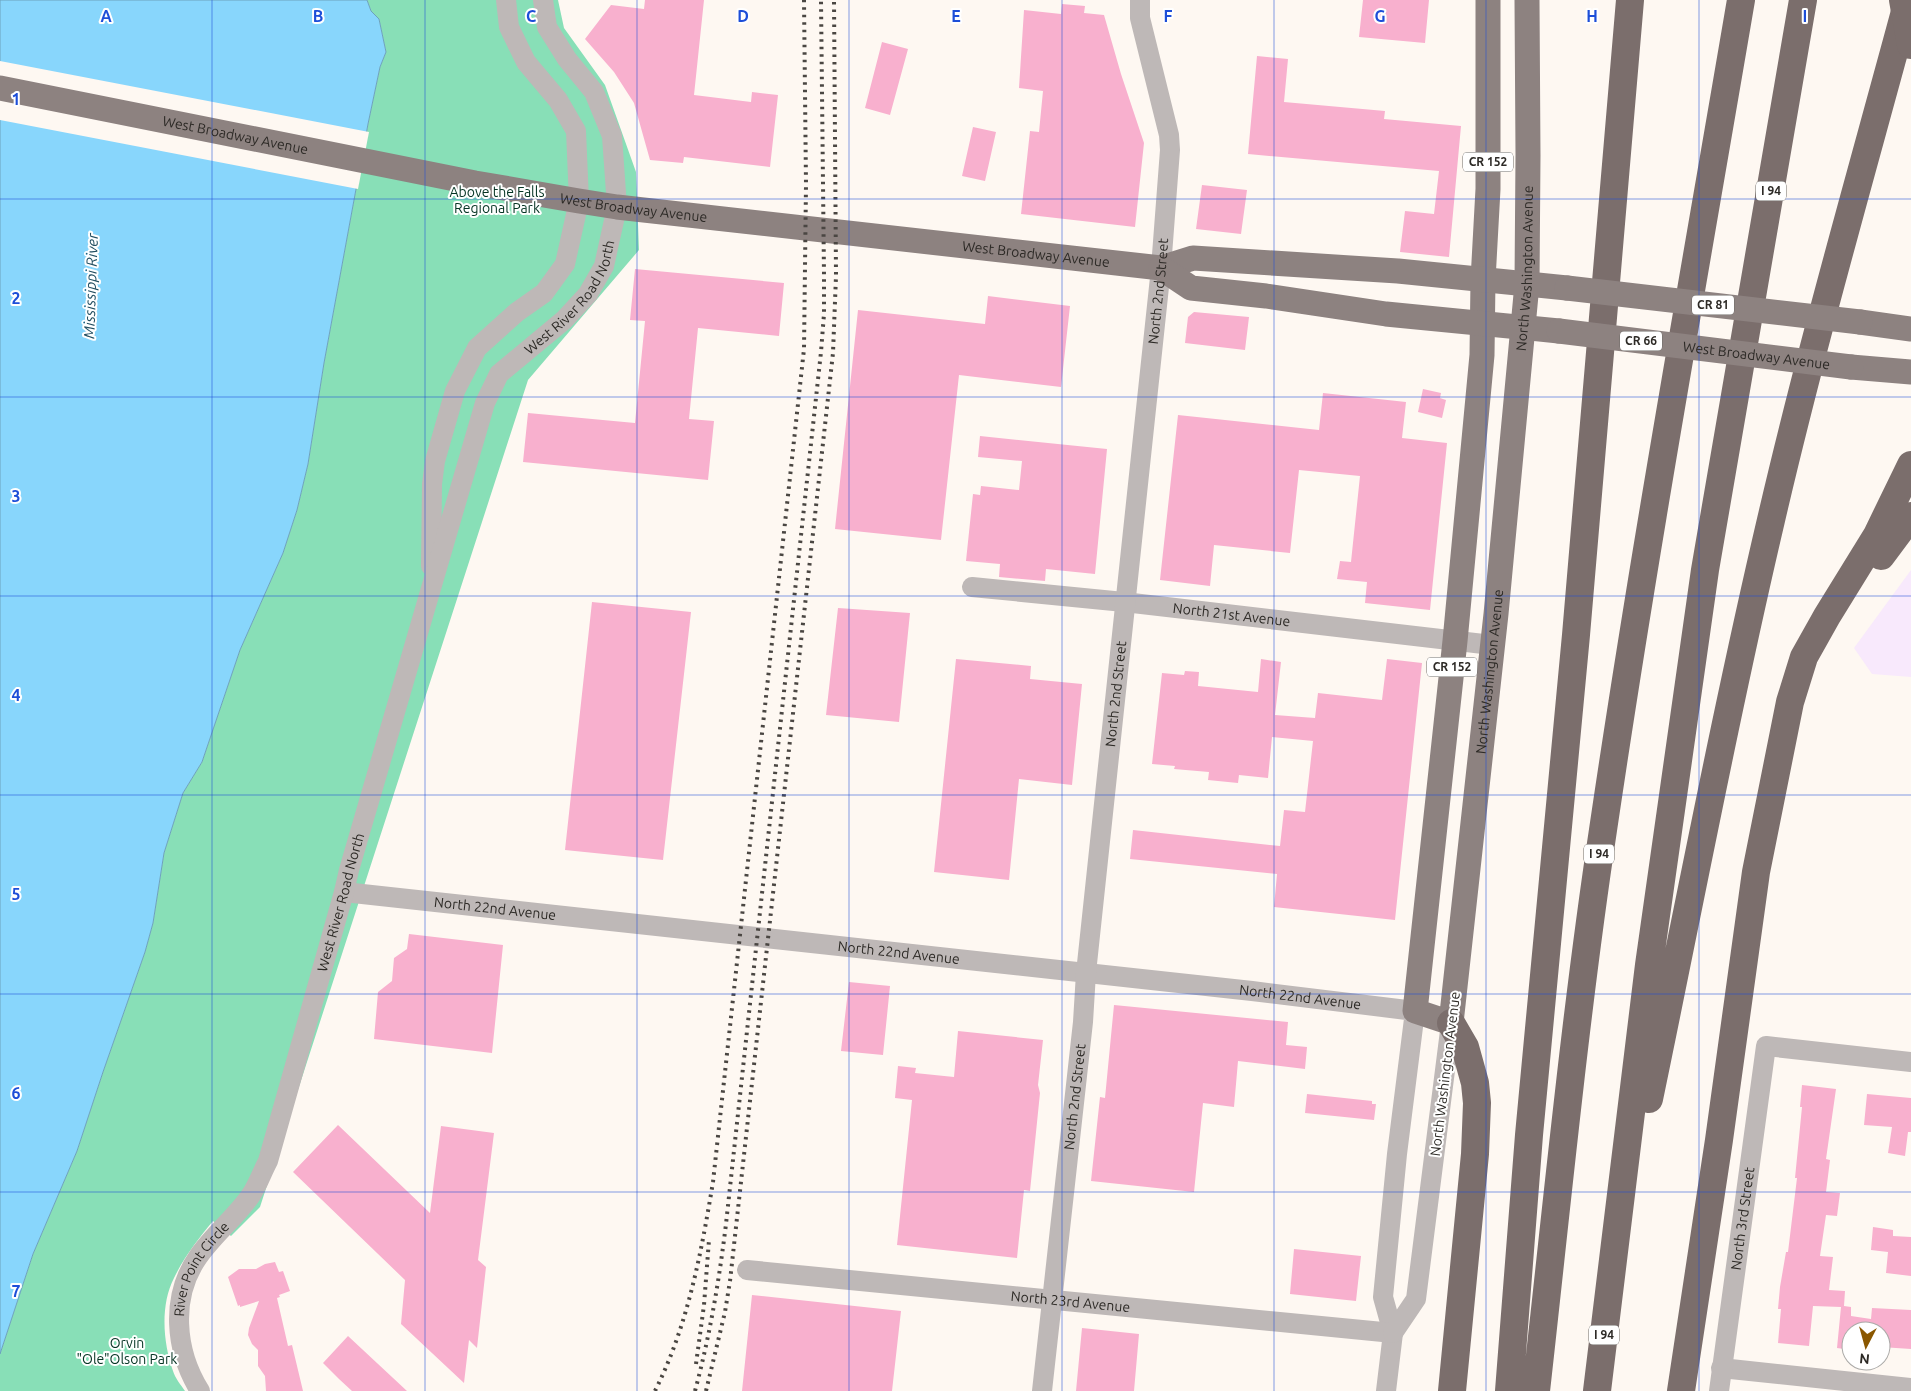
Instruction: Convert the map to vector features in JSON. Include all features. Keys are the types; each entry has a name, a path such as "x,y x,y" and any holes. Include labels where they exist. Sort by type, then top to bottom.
{"highway":[{"path":"1509,1391 1529,1135 1576,635 1630,0"},
{"name":"I 94","path":"1536,1391 1588,936 1604,822 1652,522 1741,0"},
{"name":"I 94","path":"1597,1391 1649,965 1704,580 1803,0"},
{"path":"1903,0 1911,45"},
{"path":"1611,1279 1698,867 1732,688 1772,516 1834,274 1908,0"},
{"path":"1681,1391 1719,1140 1756,872 1790,702 1804,656 1877,535 1911,465"},
{"path":"1790,702 1831,631 1884,552 1911,516"},
{"path":"1451,1023 1465,1047 1475,1083 1477,1103 1475,1154 1452,1391"}],"main road":[{"name":"North Washington Avenue","path":"1451,1023 1492,645 1503,325 1492,280 1488,189 1488,0"},
{"name":"North Washington Avenue","path":"1415,1011 1455,641 1481,364 1527,284 1527,0"},
{"name":"West Broadway Avenue","path":"0,88 475,183 617,207 1161,268 1193,258 1398,271 1567,288 1911,329"},
{"name":"West Broadway Avenue","path":"1161,268 1192,288 1266,296 1386,314 1559,331 1851,367 1911,372"},
{"name":"North 22nd Avenue","path":"1415,1011 1451,1023"}],"street":[{"name":"West River Road North","path":"432,590 432,484 435,461 455,391 477,348 516,312 544,293 565,264 579,201 576,131 558,100 526,62 509,27 506,0"},
{"name":"West River Road North","path":"240,1209 251,1194 268,1161 349,870 485,403 499,374 564,320 588,294 604,266 617,207 612,136 594,92 568,59 547,27 543,0"},
{"name":"North 2nd Street","path":"1042,1391 1083,1022 1086,973 1124,602 1161,268 1170,150 1169,135 1140,18 1140,0"},
{"name":"North 21st Avenue","path":"972,587 1124,602 1492,645"},
{"name":"North 22nd Avenue","path":"344,892 1415,1011"},
{"name":"North Washington Avenue","path":"1386,1391 1393,1333 1383,1297 1397,1154 1415,1011"},
{"name":"North Washington Avenue","path":"1393,1333 1416,1299 1451,1023"},
{"name":"North 3rd Street","path":"1719,1391 1766,1046 1911,1062"},
{"name":"River Point Circle","path":"200,1391 191,1378 182,1353 178,1322 182,1292 198,1257 240,1209"},
{"name":"North 23rd Avenue","path":"747,1270 1393,1333"},
{"path":"1722,1368 1911,1388"}],"shaded area":[{"path":"1911,570 1911,677 1872,674 1854,648"}],"green space":[{"name":"Above the Falls Regional Park","path":"367,0 558,0 564,28 605,85 636,172 639,250 528,380 260,1207 231,1236 213,1221 187,1255 170,1289 165,1312 165,1336 174,1374 185,1391 0,1391 0,1354 33,1254 77,1151 145,952 153,923 164,853 183,793 202,762 240,650 283,553 297,510 308,464 324,363 368,124 380,67 386,52 379,19 371,11"}],"water":[{"name":"Mississippi River","path":"0,0 367,0 371,11 379,19 386,52 380,67 368,124 324,363 308,464 297,510 283,553 240,650 202,762 183,793 164,853 153,923 145,952 77,1151 33,1254 0,1354"}],"pier":[{"path":"0,61 369,132 358,189 0,120"}],"building":[{"path":"645,0 704,0 694,95 751,102 752,92 778,95 770,167 684,157 683,163 650,160 634,103 614,72 585,39 611,5 644,9"},
{"path":"1363,0 1429,0 1425,43 1359,37"},
{"path":"1062,4 1085,6 1084,13 1104,15 1144,143 1135,227 1021,214 1030,131 1039,132 1043,91 1019,88 1024,10 1061,14"},
{"path":"882,42 908,49 890,115 865,108"},
{"path":"1257,56 1288,59 1284,102 1385,111 1384,119 1461,126 1449,257 1400,252 1405,211 1434,214 1439,171 1248,154"},
{"path":"973,127 996,132 985,181 962,176"},
{"path":"1202,185 1247,190 1241,234 1196,229"},
{"path":"635,269 784,283 779,336 698,328 689,419 714,421 708,480 523,462 528,413 635,423 645,321 630,320"},
{"path":"988,296 1070,306 1061,387 959,375 941,540 835,529 858,310 985,324"},
{"path":"1194,312 1249,317 1245,350 1185,343 1188,317"},
{"path":"1423,389 1441,393 1440,398 1446,400 1442,418 1418,412"},
{"path":"1323,393 1406,402 1402,438 1447,443 1430,610 1365,603 1367,582 1337,579 1340,561 1351,562 1360,476 1299,470 1290,553 1214,545 1210,586 1160,580 1178,415 1319,430"},
{"path":"980,436 1107,449 1095,574 1046,569 1045,581 999,577 1000,564 966,561 973,494 980,495 981,486 1019,490 1022,461 978,457"},
{"path":"592,602 691,612 663,860 565,850"},
{"path":"838,608 910,613 899,722 826,715"},
{"path":"956,659 1031,666 1030,679 1082,684 1072,785 1019,779 1009,880 934,872"},
{"path":"1261,659 1281,662 1275,715 1315,718 1318,693 1382,700 1387,659 1422,663 1395,920 1274,907 1277,874 1130,859 1133,830 1280,846 1284,810 1305,812 1313,741 1272,737 1268,778 1239,775 1238,783 1208,780 1209,772 1174,769 1175,766 1152,764 1162,673 1184,675 1185,671 1199,672 1198,686 1258,692"},
{"path":"409,934 503,945 492,1053 374,1039 378,992 392,981 394,958 407,949"},
{"path":"849,982 890,986 883,1055 841,1051"},
{"path":"1114,1005 1288,1022 1286,1045 1307,1047 1305,1069 1238,1061 1234,1107 1203,1103 1194,1192 1091,1181 1100,1097 1105,1098"},
{"path":"958,1031 1043,1040 1038,1085 1040,1093 1030,1191 1024,1190 1017,1258 897,1245 912,1100 895,1098 898,1066 916,1068 915,1073 954,1077"},
{"path":"1802,1085 1836,1089 1826,1159 1830,1160 1826,1192 1840,1193 1837,1216 1826,1215 1820,1256 1833,1257 1829,1290 1845,1291 1844,1306 1851,1307 1851,1316 1871,1319 1872,1308 1911,1310 1911,1349 1891,1348 1891,1321 1841,1321 1841,1349 1837,1348 1841,1307 1813,1306 1809,1346 1778,1343 1781,1309 1778,1309 1780,1287 1786,1252 1788,1252 1797,1178 1795,1178 1802,1107 1800,1107"},
{"path":"1307,1094 1372,1101 1372,1104 1376,1104 1374,1120 1305,1113"},
{"path":"1867,1094 1911,1098 1911,1132 1908,1132 1905,1156 1888,1153 1892,1127 1864,1125"},
{"path":"338,1125 430,1213 441,1126 494,1133 478,1260 486,1267 477,1348 469,1340 464,1383 401,1324 405,1280 293,1172"},
{"path":"1873,1227 1893,1230 1893,1236 1911,1237 1911,1276 1886,1273 1888,1252 1871,1250"},
{"path":"1294,1249 1361,1256 1356,1301 1290,1294"},
{"path":"275,1262 279,1272 283,1271 290,1291 279,1295 280,1297 277,1298 288,1346 292,1345 303,1391 266,1391 265,1376 258,1366 258,1350 252,1344 248,1335 259,1301 238,1306 228,1277 239,1269 256,1269 265,1264"},
{"path":"752,1295 901,1311 892,1391 742,1391"},
{"path":"1082,1328 1139,1334 1134,1391 1076,1391"},
{"path":"348,1336 407,1391 352,1391 339,1379 323,1363"}],"railway":[{"path":"655,1391 685,1315 704,1236 713,1182 804,349 806,184 804,0"},
{"path":"695,1391 714,1308 726,1224 821,352 824,314 821,0"},
{"path":"706,1391 725,1312 730,1281 833,353 836,276 834,0"},
{"path":"696,1364 704,1305 709,1240"}],"park label":[{"name":"Orvin \"Ole\"Olson Park","path":"127,1352"}]}
